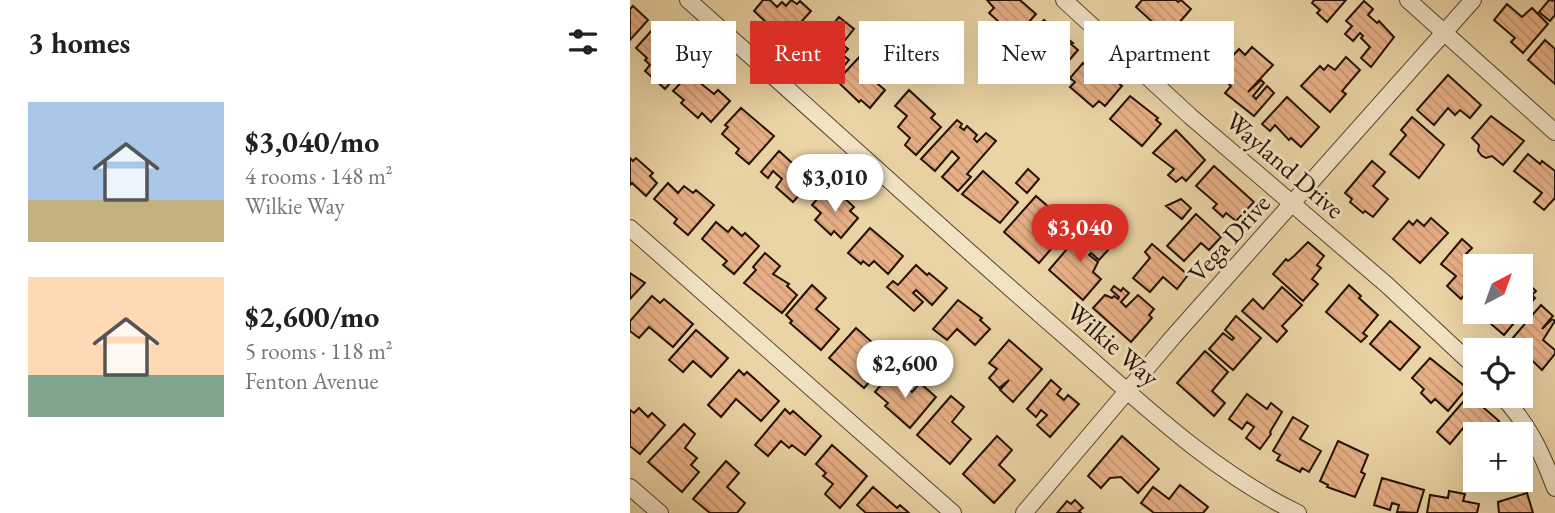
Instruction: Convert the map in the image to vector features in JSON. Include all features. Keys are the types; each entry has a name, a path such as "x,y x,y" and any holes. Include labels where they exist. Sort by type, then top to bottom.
{"street":[{"name":"Wilkie Way","path":"688,0 1128,390 1234,475 1298,513"},
{"name":"Wayland Drive","path":"1064,0 1190,116 1387,285 1463,356"},
{"path":"1408,0 1555,132"},
{"name":"Vega Drive","path":"1024,513 1128,390 1474,0"},
{"path":"630,228 953,513"},
{"path":"1513,408 1541,449 1555,488"},
{"path":"630,487 660,513"}],"building":[{"path":"763,0 770,0 777,7 782,2 786,6 791,0 797,4 800,1 811,11 802,21 765,21 754,11"},
{"path":"987,0 1020,0 1036,14 1030,21 998,21 989,13 994,8"},
{"path":"1142,0 1181,0 1191,9 1181,21 1151,21 1136,7"},
{"path":"1314,0 1346,0 1327,22 1317,13 1320,10 1312,3"},
{"path":"1549,0 1555,1 1555,15 1550,21 1539,12"},
{"path":"1364,1 1373,9 1368,15 1377,23 1379,21 1394,37 1371,67 1361,58 1370,47 1361,38 1363,36 1360,33 1353,41 1345,34 1352,26 1346,21"},
{"path":"1507,4 1522,17 1532,8 1548,24 1523,53 1511,42 1515,38 1494,20"},
{"path":"633,6 648,20 630,40 630,9"},
{"path":"845,22 854,29 845,40"},
{"path":"651,31 651,76 645,71 650,65 645,60 647,58 636,48"},
{"path":"1545,40 1555,49 1555,84 1528,60"},
{"path":"1070,41 1073,43 1071,44 1078,50 1070,59"},
{"path":"1252,47 1273,65 1248,92 1261,80 1264,83 1253,96 1256,99 1267,86 1274,93 1254,116 1225,93 1231,86 1229,84 1234,84 1234,54 1239,49 1245,55"},
{"path":"859,57 859,84 878,84 885,90 870,108 861,100 859,102 840,84 845,84 845,72"},
{"path":"1346,57 1360,70 1342,91 1346,94 1330,112 1301,86 1320,66 1324,70 1328,65 1335,70"},
{"path":"1083,63 1084,84 1122,86 1105,106 1099,101 1093,107 1070,87 1075,82 1070,78"},
{"path":"1448,75 1481,105 1470,118 1460,110 1455,115 1448,108 1434,125 1417,110"},
{"path":"680,84 702,84 714,94 718,90 730,101 711,122 702,113 698,118 681,103 684,100 673,91"},
{"path":"909,90 935,114 931,118 941,127 916,155 905,145 910,138 898,127 907,116 895,106"},
{"path":"1130,96 1158,118 1156,120 1161,124 1142,146 1110,119"},
{"path":"1287,97 1319,127 1301,147 1291,138 1289,140 1275,125 1270,131 1262,124"},
{"path":"741,108 774,136 749,164 736,153 739,149 722,134 728,127 725,125"},
{"path":"1491,116 1524,141 1503,165 1492,156 1482,156 1478,151 1479,145 1472,138"},
{"path":"1412,117 1444,145 1419,178 1390,154 1406,135 1401,130"},
{"path":"957,120 964,130 967,126 977,135 974,139 977,142 986,133 996,141 967,174 971,177 958,191 942,177 959,158 952,151 935,171 921,159"},
{"path":"1176,130 1205,160 1186,181 1182,177 1176,182 1168,175 1174,169 1153,153"},
{"path":"779,151 802,172 808,166 818,174 793,202 776,187 782,179 773,171 768,178 761,172"},
{"path":"1528,154 1555,171 1555,198 1544,210 1534,202 1542,193 1514,171"},
{"path":"630,158 633,161 636,158 653,173 650,176 657,183 646,196 632,183 630,185"},
{"path":"1372,161 1385,172 1373,186 1388,199 1373,217 1365,211 1363,213 1350,202 1352,199 1345,193"},
{"path":"1214,166 1254,202 1236,221 1226,213 1223,217 1213,208 1217,204 1196,186"},
{"path":"1028,169 1039,179 1027,193 1016,183"},
{"path":"983,171 1018,202 1000,223 962,194"},
{"path":"668,183 678,193 684,186 693,193 696,190 714,205 688,235 674,223 677,219 654,199"},
{"path":"826,189 839,200 842,196 854,207 850,211 858,218 841,238 834,231 831,235 815,220 821,213 812,205"},
{"path":"1036,196 1051,209 1049,212 1058,220 1049,230 1059,240 1039,263 1004,232"},
{"path":"1181,199 1191,208 1182,219 1166,206"},
{"path":"1196,214 1221,237 1209,250 1201,243 1184,261 1167,246"},
{"path":"1431,218 1448,233 1420,263 1393,239 1409,221 1413,225 1417,220 1424,226"},
{"path":"716,222 728,232 732,227 742,236 745,233 759,246 734,274 723,265 727,261 702,239"},
{"path":"870,228 903,256 888,274 874,261 869,266 863,261 861,264 848,253"},
{"path":"1085,228 1108,250 1099,260 1091,253 1089,255 1098,262 1093,272 1101,279 1083,300 1049,270"},
{"path":"1462,239 1472,248 1463,254 1461,299 1447,286 1456,276 1441,264"},
{"path":"1308,242 1324,256 1317,265 1321,268 1312,279 1318,284 1303,301 1273,274 1286,259 1288,261"},
{"path":"1152,244 1188,275 1177,289 1163,277 1150,292 1133,278 1150,258 1145,252"},
{"path":"765,253 780,266 773,274 789,284 787,286 797,295 782,313 744,283 756,270 753,267"},
{"path":"916,265 947,288 932,305 916,290 913,293 923,302 914,311 887,287 893,281 898,285"},
{"path":"630,273 645,283 630,299"},
{"path":"812,285 826,298 816,309 839,329 821,350 790,323 792,321 786,315"},
{"path":"1349,285 1378,315 1363,333 1367,336 1361,342 1326,312"},
{"path":"1114,286 1129,293 1121,302 1126,307 1138,295 1154,309 1149,315 1152,318 1131,342 1093,308 1105,295 1118,299 1111,290"},
{"path":"1282,287 1302,305 1282,326 1287,331 1277,342 1242,311 1253,299 1263,309"},
{"path":"652,296 660,303 664,299 693,324 673,347 649,327 639,338 630,331 630,321"},
{"path":"958,300 982,318 980,320 990,329 975,345 957,329 947,340 933,329"},
{"path":"1541,305 1553,316 1542,329 1552,319 1555,321 1543,340 1555,350 1555,354 1542,370 1533,361 1533,338 1513,338 1525,324 1533,324 1533,314"},
{"path":"1236,316 1261,338 1233,370 1209,349 1223,333 1232,340 1234,338 1225,330"},
{"path":"1390,321 1420,347 1400,370 1370,344"},
{"path":"1491,324 1513,324 1504,335"},
{"path":"856,328 874,344 863,356 880,370 864,388 829,358"},
{"path":"696,330 728,358 711,377 693,361 683,372 669,360"},
{"path":"1009,340 1042,369 1013,402 1000,390 1009,380 999,388 989,378 997,369 989,363"},
{"path":"1205,351 1228,372 1212,391 1225,403 1214,416 1177,383"},
{"path":"1430,358 1463,385 1463,393 1448,411 1435,399 1431,403 1421,393 1424,389 1412,378"},
{"path":"739,370 744,375 747,372 779,401 761,421 736,399 721,417 708,405"},
{"path":"891,373 912,392 920,383 936,397 910,428 885,406 888,403 875,392"},
{"path":"1051,380 1061,389 1057,394 1064,400 1068,395 1079,404 1050,437 1037,425 1047,415 1041,410 1036,417 1027,409"},
{"path":"1247,394 1267,409 1271,403 1282,412 1260,449 1246,438 1254,427 1247,422 1242,429 1229,419"},
{"path":"951,396 964,407 952,422 971,439 950,464 917,435"},
{"path":"1463,402 1463,408 1484,408 1499,421 1463,422 1463,428 1450,444 1437,432"},
{"path":"639,408 648,417 652,413 665,425 640,454 630,446 630,410 634,413"},
{"path":"785,409 790,414 793,411 821,436 805,455 781,441 768,456 755,445"},
{"path":"1293,417 1308,426 1300,439 1321,451 1309,472 1302,468 1300,472 1277,460 1280,455 1273,451"},
{"path":"684,424 695,434 685,448 697,458 691,465 699,472 682,492 648,462"},
{"path":"997,436 1012,450 999,465 1015,480 994,503 963,474"},
{"path":"1122,436 1159,469 1138,493 1121,477 1110,478 1101,488 1088,476"},
{"path":"1338,441 1368,455 1361,472 1365,474 1355,497 1327,487 1328,485 1320,481"},
{"path":"832,445 867,476 840,508 825,494 833,484 823,476 826,473 816,464"},
{"path":"726,461 739,473 727,487 745,503 737,513 710,513 693,499"},
{"path":"1382,478 1424,490 1417,513 1397,512 1399,505 1392,503 1390,510 1374,505"},
{"path":"1180,485 1208,507 1203,513 1154,513 1141,503 1153,487 1169,499"},
{"path":"873,487 897,508 900,505 909,513 866,513 857,505"},
{"path":"1449,491 1465,494 1463,501 1479,504 1477,513 1427,513 1430,495 1448,498"},
{"path":"1527,493 1533,513 1499,513 1498,502"},
{"path":"1075,500 1083,508 1079,511 1081,513 1057,513 1067,501 1071,504"}]}
